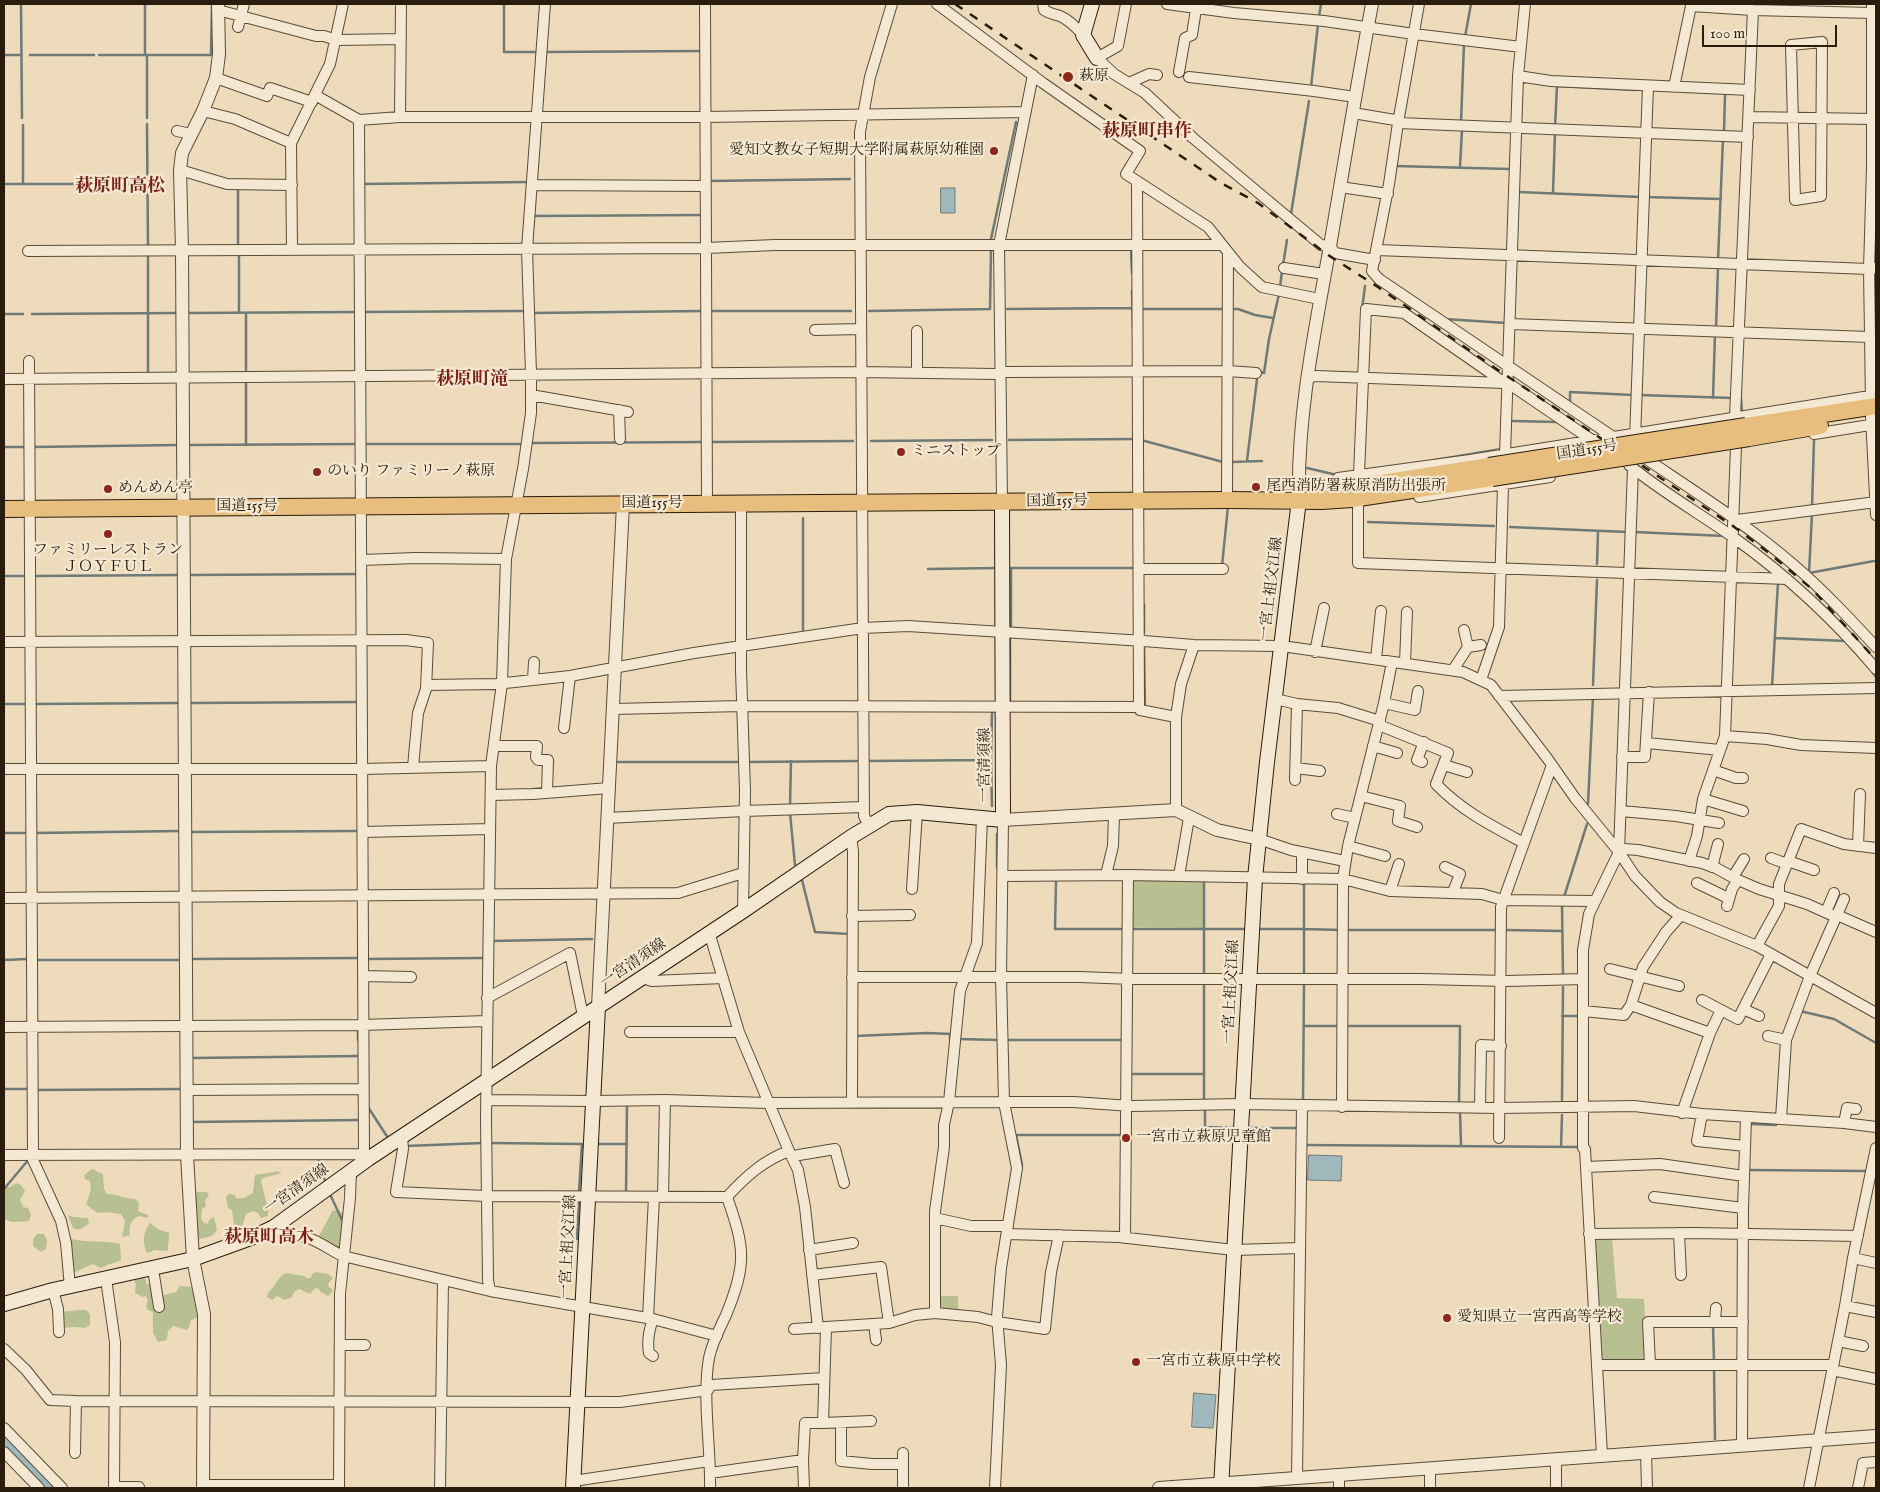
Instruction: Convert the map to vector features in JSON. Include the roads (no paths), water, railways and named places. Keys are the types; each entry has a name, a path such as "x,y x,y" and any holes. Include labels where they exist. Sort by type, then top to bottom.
{"highway":[{"name":"国道155号","path":"4,509 1227,500 1299,500 1322,502 1495,476 1742,432 1874,411"},
{"name":"国道155号","path":"1299,500 1330,490 1495,476"}],"main road":[{"path":"1092,4 1083,35 1097,58"},
{"name":"一宮上祖父江線","path":"1221,1485 1255,878 1299,500"},
{"name":"一宮清須線","path":"4,1304 53,1290 193,1259 252,1238 274,1227 351,1172 366,1156 402,1137 869,825 889,814 917,812 1003,820 1002,502"},
{"name":"一宮上祖父江線","path":"573,1485 598,1007"}],"street":[{"path":"238,27 244,4"},
{"path":"292,249 291,143 330,64 343,4"},
{"path":"400,117 401,4"},
{"path":"490,1291 488,1280 486,1196 486,1080 491,766 502,683 506,559 523,469 531,413 532,374 527,249 545,4"},
{"path":"705,4 706,343 708,373 707,504"},
{"path":"869,825 864,816 860,132 870,77 892,4"},
{"path":"937,4 1140,151 1126,174 1208,226 1240,267 1262,287 1319,299"},
{"path":"1043,4 1044,10 1050,14 1060,16 1076,26 1083,35"},
{"path":"1126,4 1118,46 1097,58 1114,74 1145,93 1193,138 1321,244 1330,246 1335,253 1511,256 1872,268"},
{"path":"1167,4 1196,9 1213,7 1521,47"},
{"path":"1299,500 1302,410 1319,299 1372,4"},
{"path":"1419,4 1398,123 1388,194 1372,271 1379,279 1735,519 1810,579 1848,615 1876,647"},
{"path":"1504,454 1518,76 1525,4"},
{"path":"1674,87 1692,6 1871,8 1874,66 1872,120 1874,167 1872,268 1868,337 1874,411 1876,515"},
{"path":"351,1172 340,1294 339,1487 203,1486 204,1314 193,1259 187,1155 180,170 182,153 203,111 216,78 219,54 218,7 241,16 336,40 401,39"},
{"path":"1690,861 1697,836 1703,799 1725,736 1733,537 1742,432 1740,332 1750,90 1758,8"},
{"path":"1179,72 1184,38 1192,35 1196,9"},
{"path":"1822,42 1821,196 1795,200 1793,118 1791,45 1822,42"},
{"path":"1129,83 1149,74 1157,74"},
{"path":"1002,502 999,245 1033,75"},
{"path":"1518,76 1551,81 1750,90"},
{"path":"1189,77 1355,97"},
{"path":"216,78 268,96 270,88 313,99 359,120 400,117 705,118 1025,112"},
{"path":"1634,451 1648,86"},
{"path":"203,111 235,120 291,143"},
{"path":"1353,113 1395,120 1398,123 1748,137"},
{"path":"1749,117 1872,120"},
{"path":"4,1155 366,1156 362,1089 363,832 359,120"},
{"path":"178,131 191,134"},
{"path":"180,170 227,184 292,184"},
{"path":"1137,182 1140,710 1176,717"},
{"path":"532,185 705,186"},
{"path":"1340,186 1388,194"},
{"path":"28,250 706,248 775,245 1136,245 1225,249"},
{"path":"1225,249 1228,371 1227,500"},
{"path":"1284,268 1324,274"},
{"path":"1359,474 1366,309 1404,313 1733,537 1787,579 1833,621 1876,669"},
{"path":"1510,324 1868,337"},
{"path":"816,330 861,329"},
{"path":"917,372 918,331"},
{"path":"29,361 33,1160 61,1221 66,1243 70,1287"},
{"path":"4,379 862,372 1228,371 1256,373"},
{"path":"1308,378 1316,376 1508,383"},
{"path":"531,395 624,411 620,438"},
{"path":"1481,680 1499,627 1500,568 1495,476 1630,466 1742,432 1874,411"},
{"path":"1330,490 1338,478 1359,474 1663,429 1742,432"},
{"path":"1602,1455 1585,1148 1583,1148 1582,979 1583,950 1589,914 1619,852 1629,573 1630,466"},
{"path":"1352,499 1358,505 1358,563 1787,579"},
{"path":"1735,519 1876,502"},
{"path":"741,503 744,811 742,911"},
{"path":"598,1007 623,504"},
{"path":"360,560 416,558 506,559"},
{"path":"1139,569 1223,569"},
{"path":"1315,652 1324,608"},
{"path":"1376,659 1381,610"},
{"path":"1405,663 1407,612"},
{"path":"426,685 496,684 570,676 741,646 863,628 908,626 1194,645 1282,646 1462,672 1491,685 1552,765 1574,798 1619,852 1635,876 1660,902 1681,915 1757,946 1876,1013"},
{"path":"1453,670 1468,647 1464,630"},
{"path":"4,642 406,640 428,643 426,685 418,712 413,767"},
{"path":"1176,810 1176,717 1181,684 1194,645"},
{"path":"1468,647 1481,645"},
{"path":"533,680 534,662"},
{"path":"1342,1107 1343,879 1345,861 1384,703 1392,662"},
{"path":"564,728 570,676"},
{"path":"1499,696 1876,688"},
{"path":"1384,703 1415,710 1418,691"},
{"path":"1622,757 1645,757 1649,692"},
{"path":"1276,699 1298,704 1338,708 1448,752 1436,784 1446,795 1480,820 1524,843"},
{"path":"1295,780 1298,704"},
{"path":"613,709 742,706 1140,707"},
{"path":"1725,736 1801,744 1876,748"},
{"path":"1422,762 1417,760 1424,742"},
{"path":"1647,743 1720,750"},
{"path":"494,746 537,746 536,758 538,760 548,760 546,793"},
{"path":"1373,746 1397,753"},
{"path":"1444,765 1467,772"},
{"path":"1500,1138 1501,907 1552,765"},
{"path":"4,769 362,769 491,766"},
{"path":"1296,768 1320,771"},
{"path":"1713,770 1736,778 1743,778"},
{"path":"491,795 609,788"},
{"path":"1858,846 1860,794"},
{"path":"1361,796 1400,806 1398,821 1417,827"},
{"path":"1703,799 1743,811"},
{"path":"607,818 864,807"},
{"path":"995,1488 1000,1365 997,1322 1001,1268 1017,1168 1004,1102 1002,977 1003,820 1176,810 1217,830 1259,839 1302,853 1345,861"},
{"path":"1621,811 1699,819 1719,824"},
{"path":"912,889 917,812"},
{"path":"1106,876 1113,846 1114,814"},
{"path":"1336,814 1355,818"},
{"path":"935,1313 935,1218 938,1182 944,1147 944,1125 949,1102 960,991 977,943 982,818"},
{"path":"1179,876 1189,818"},
{"path":"363,832 490,829"},
{"path":"1757,946 1779,906 1779,884 1801,829 1858,846 1876,848"},
{"path":"851,837 853,851 852,1102"},
{"path":"1712,867 1718,844"},
{"path":"1348,846 1385,856"},
{"path":"1619,852 1624,849 1638,850 1712,867 1876,932"},
{"path":"1302,853 1302,879"},
{"path":"1771,858 1814,870"},
{"path":"1697,883 1728,902 1744,859"},
{"path":"1390,891 1399,864"},
{"path":"1445,867 1460,874 1453,892"},
{"path":"4,898 678,893 743,873"},
{"path":"1003,876 1128,875 1343,879 1390,891 1482,894 1503,900 1595,901"},
{"path":"1125,1238 1128,875"},
{"path":"1826,912 1834,893"},
{"path":"1781,1119 1786,1040 1810,976 1844,900"},
{"path":"852,916 910,915"},
{"path":"1583,1011 1624,1015 1631,1005 1643,967 1652,951 1681,915"},
{"path":"709,932 739,1032 798,1170 805,1207 812,1276 822,1328 823,1423"},
{"path":"487,998 570,953 583,1016"},
{"path":"1702,1000 1738,1019 1771,954"},
{"path":"1610,969 1679,986"},
{"path":"363,976 411,977"},
{"path":"852,977 1500,981 1582,979"},
{"path":"642,978 652,981 723,978"},
{"path":"1631,1005 1710,1033"},
{"path":"1743,1009 1759,1016"},
{"path":"1682,1112 1720,1010"},
{"path":"4,1027 362,1025 487,1021"},
{"path":"630,1032 739,1032"},
{"path":"1768,1036 1786,1040"},
{"path":"1480,1108 1480,1045 1501,1046"},
{"path":"186,1090 362,1089"},
{"path":"486,1100 666,1100 768,1103 1004,1102 1480,1108 1634,1106 1746,1118 1876,1127"},
{"path":"653,1356 649,1353 648,1348 666,1100"},
{"path":"1297,1477 1302,1106"},
{"path":"1844,1124 1847,1108 1856,1109"},
{"path":"1702,1114 1697,1141 1745,1146"},
{"path":"1742,1445 1743,1208 1746,1118"},
{"path":"402,1137 403,1149 396,1192 486,1196 727,1196 758,1167 776,1156 835,1149 844,1183"},
{"path":"1809,1488 1853,1258 1875,1155"},
{"path":"1586,1167 1660,1164 1744,1176"},
{"path":"710,1488 709,1357 734,1294 742,1258 740,1239 727,1196"},
{"path":"1654,1197 1743,1208"},
{"path":"935,1218 971,1226 1007,1230 1125,1238 1234,1250 1300,1248"},
{"path":"274,1227 281,1233 308,1238 326,1245 343,1256 490,1291 650,1319 717,1336"},
{"path":"1589,1234 1679,1233 1858,1236"},
{"path":"1679,1233 1681,1275"},
{"path":"794,1329 889,1323 915,1315 935,1313 978,1317 997,1322 1045,1329 1051,1272 1059,1235"},
{"path":"809,1250 853,1243"},
{"path":"1853,1258 1876,1263"},
{"path":"812,1276 881,1267 889,1323"},
{"path":"153,1269 159,1307"},
{"path":"106,1279 115,1334 114,1488 139,1487"},
{"path":"440,1488 443,1280"},
{"path":"53,1290 58,1309 59,1332"},
{"path":"1845,1306 1876,1312"},
{"path":"1715,1322 1716,1308"},
{"path":"1650,1365 1648,1322 1744,1322"},
{"path":"874,1324 876,1340"},
{"path":"1838,1341 1863,1346"},
{"path":"340,1345 365,1345"},
{"path":"4,1349 26,1370 50,1400 76,1401 340,1402 441,1400 620,1402 708,1390 711,1385 824,1378"},
{"path":"1597,1365 1832,1367 1876,1379"},
{"path":"75,1453 76,1401"},
{"path":"804,1488 804,1423 871,1421"},
{"path":"841,1423 841,1461 903,1464"},
{"path":"4,1428 62,1488"},
{"path":"1159,1488 1221,1485 1297,1477 1339,1482 1430,1469 1876,1436"},
{"path":"4,1452 39,1488"},
{"path":"1646,1452 1647,1488"},
{"path":"903,1453 903,1488"},
{"path":"1556,1459 1556,1488"},
{"path":"710,1473 803,1460"},
{"path":"573,1485 608,1477 709,1461"},
{"path":"1858,1488 1863,1463 1876,1462"},
{"path":"1430,1469 1430,1488"}],"water":[{"path":"941,188 955,188 955,213 941,213"},
{"path":"1309,1155 1342,1156 1341,1181 1308,1180"},
{"path":"1194,1393 1216,1395 1213,1428 1192,1427"}],"waterway":[{"path":"21,4 22,118"},
{"path":"145,4 145,55"},
{"path":"99,55 211,55 212,4"},
{"path":"504,4 504,52 539,52"},
{"path":"1319,17 1321,4"},
{"path":"1465,37 1471,4"},
{"path":"1311,87 1318,24"},
{"path":"1461,122 1464,44"},
{"path":"545,52 702,51"},
{"path":"4,55 21,55"},
{"path":"30,55 94,55"},
{"path":"147,55 147,118"},
{"path":"1555,127 1557,86 1636,90"},
{"path":"1724,132 1725,94"},
{"path":"1291,214 1309,101"},
{"path":"991,239 1016,122"},
{"path":"147,124 148,247"},
{"path":"4,184 23,184 23,125"},
{"path":"1460,167 1462,130"},
{"path":"1553,193 1555,133"},
{"path":"1718,260 1723,139"},
{"path":"1396,166 1509,169"},
{"path":"709,181 850,179"},
{"path":"362,184 527,182"},
{"path":"23,184 148,184"},
{"path":"238,187 238,247"},
{"path":"1518,192 1640,197"},
{"path":"1646,197 1721,199"},
{"path":"533,216 703,215"},
{"path":"1283,265 1287,240"},
{"path":"1131,249 1132,273"},
{"path":"869,311 990,309 991,251"},
{"path":"148,254 148,376"},
{"path":"239,254 239,312"},
{"path":"1716,328 1718,267"},
{"path":"1280,287 1282,271"},
{"path":"1362,309 1365,286"},
{"path":"1132,291 1133,328"},
{"path":"1247,461 1258,371 1264,373 1279,294"},
{"path":"1007,309 1132,308"},
{"path":"1139,309 1224,309"},
{"path":"1231,309 1273,318"},
{"path":"363,312 522,311"},
{"path":"533,313 703,311"},
{"path":"711,311 851,311"},
{"path":"188,313 355,312"},
{"path":"32,314 177,313"},
{"path":"246,313 246,375"},
{"path":"4,314 23,314"},
{"path":"1445,319 1506,323"},
{"path":"1713,398 1715,334"},
{"path":"246,381 246,445"},
{"path":"1570,403 1570,392 1633,395"},
{"path":"1640,395 1733,398"},
{"path":"1741,399 1742,413"},
{"path":"1511,421 1557,422"},
{"path":"1009,440 1134,439"},
{"path":"871,441 992,440"},
{"path":"1141,440 1223,462"},
{"path":"1812,507 1814,440"},
{"path":"711,442 853,441"},
{"path":"533,443 704,442"},
{"path":"189,445 357,444"},
{"path":"364,444 521,444"},
{"path":"33,447 177,445"},
{"path":"4,447 26,447"},
{"path":"1435,460 1501,449 1501,447"},
{"path":"1230,462 1262,461"},
{"path":"1307,468 1337,475"},
{"path":"1222,566 1228,506"},
{"path":"1812,514 1809,573 1874,561"},
{"path":"803,518 803,633"},
{"path":"1368,522 1494,526"},
{"path":"1510,527 1627,532"},
{"path":"1597,564 1598,531"},
{"path":"1634,532 1725,536"},
{"path":"928,569 997,568"},
{"path":"1007,568 1137,568"},
{"path":"1011,569 1011,627"},
{"path":"189,575 357,574"},
{"path":"34,576 179,575"},
{"path":"4,576 27,576"},
{"path":"1593,685 1597,580"},
{"path":"1772,687 1778,582"},
{"path":"1144,605 1144,632"},
{"path":"1010,638 1010,703"},
{"path":"1775,638 1846,641"},
{"path":"1144,647 1145,708"},
{"path":"1871,670 1876,677"},
{"path":"1588,804 1593,697"},
{"path":"191,703 358,702"},
{"path":"34,704 179,703"},
{"path":"4,704 28,704"},
{"path":"991,760 992,712 994,711"},
{"path":"868,761 991,760 992,806"},
{"path":"790,806 791,761"},
{"path":"747,762 860,761"},
{"path":"618,762 739,762"},
{"path":"790,813 795,865"},
{"path":"1564,897 1587,824"},
{"path":"35,833 180,831"},
{"path":"192,832 358,831"},
{"path":"4,833 28,833"},
{"path":"997,834 997,867"},
{"path":"802,880 815,932 850,934"},
{"path":"1204,881 1204,976"},
{"path":"1056,882 1055,929 1123,929"},
{"path":"1304,882 1304,929 1341,930"},
{"path":"1562,905 1563,976"},
{"path":"1131,929 1246,929"},
{"path":"1258,929 1304,929 1304,976"},
{"path":"1346,930 1498,930"},
{"path":"1504,930 1562,931"},
{"path":"492,941 592,939"},
{"path":"191,959 358,958"},
{"path":"367,959 483,958"},
{"path":"4,960 27,959"},
{"path":"36,960 181,960"},
{"path":"1204,982 1204,1101"},
{"path":"1303,1102 1304,984"},
{"path":"1562,1100 1563,987"},
{"path":"1800,1011 1834,1019 1876,1043"},
{"path":"1562,1016 1580,1016"},
{"path":"1304,1026 1339,1026"},
{"path":"1344,1026 1460,1026 1459,1105"},
{"path":"358,1029 358,1040"},
{"path":"855,1036 927,1033 952,1034 950,1040"},
{"path":"958,1039 999,1040"},
{"path":"1006,1040 1123,1040"},
{"path":"191,1058 359,1056"},
{"path":"1131,1074 1204,1074"},
{"path":"4,1089 30,1089"},
{"path":"37,1090 182,1089"},
{"path":"626,1193 627,1104"},
{"path":"368,1107 388,1138"},
{"path":"1205,1110 1205,1127 1234,1128"},
{"path":"1460,1111 1461,1146"},
{"path":"1561,1147 1562,1115"},
{"path":"191,1122 359,1120"},
{"path":"1750,1124 1776,1125 1776,1123"},
{"path":"1246,1128 1297,1128"},
{"path":"1021,1170 1022,1165 1016,1135 1121,1135"},
{"path":"406,1146 482,1143"},
{"path":"490,1143 582,1144 579,1191"},
{"path":"599,1144 627,1144"},
{"path":"1305,1145 1577,1147"},
{"path":"318,1157 326,1185"},
{"path":"4,1189 29,1159"},
{"path":"1748,1170 1865,1171"},
{"path":"329,1192 342,1220 346,1222"},
{"path":"577,1239 579,1202"},
{"path":"1713,1325 1714,1362"},
{"path":"1714,1368 1715,1439"},
{"path":"4,1440 50,1488"}],"railway":[{"path":"955,4 1221,183 1258,203 1328,255 1733,526 1812,589 1876,660"}],"place":[{"name":"萩原","path":"1068,77"},
{"name":"愛知文教女子短期大学附属萩原幼稚園","path":"994,151"},
{"name":"ミニストップ","path":"901,452"},
{"name":"のいり ファミリーノ萩原","path":"317,472"},
{"name":"尾西消防署萩原消防出張所","path":"1256,487"},
{"name":"めんめん亭","path":"108,489"},
{"name":"ファミリーレストラン ＪＯＹＦＵＬ","path":"108,534"},
{"name":"一宮市立萩原児童館","path":"1126,1138"},
{"name":"愛知県立一宮西高等学校","path":"1447,1318"},
{"name":"一宮市立萩原中学校","path":"1136,1362"}],"district":[{"name":"萩原町串作","path":"1147,132"},
{"name":"萩原町高松","path":"120,187"},
{"name":"萩原町滝","path":"472,380"},
{"name":"萩原町高木","path":"269,1238"}]}
